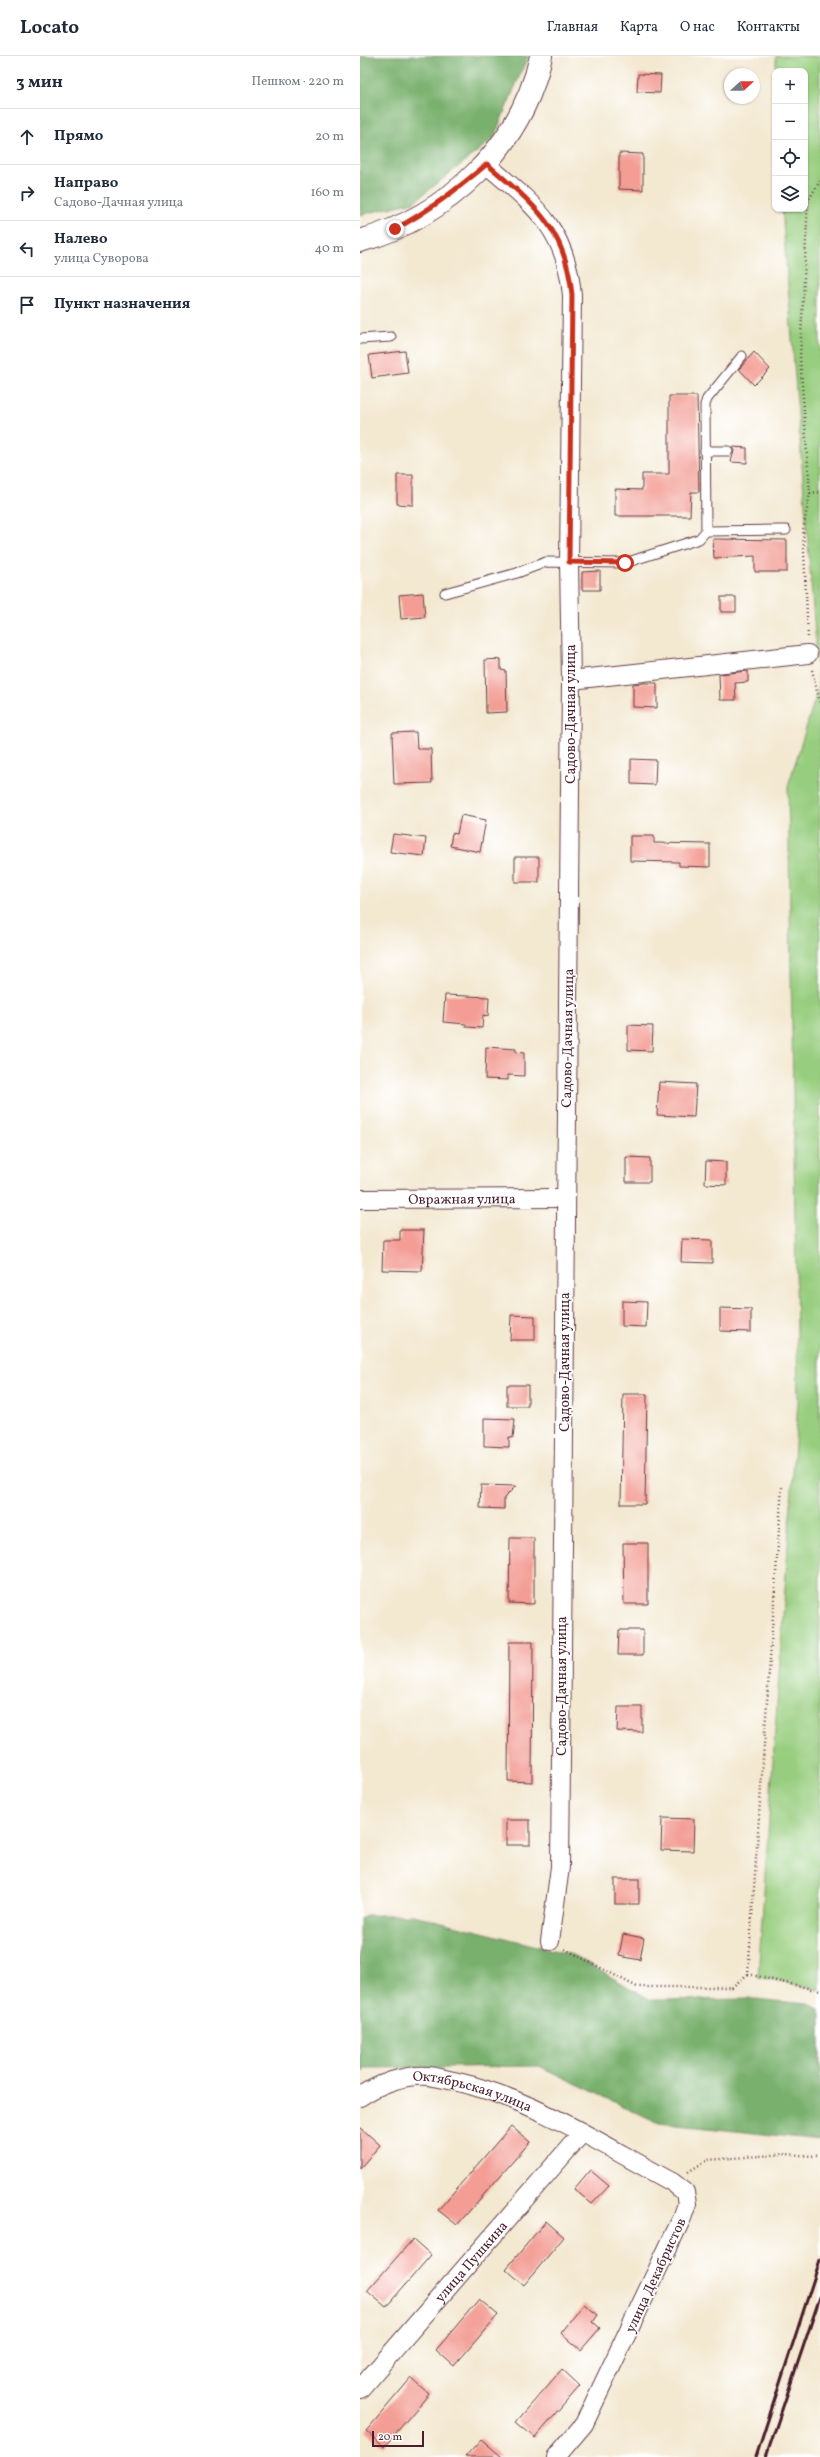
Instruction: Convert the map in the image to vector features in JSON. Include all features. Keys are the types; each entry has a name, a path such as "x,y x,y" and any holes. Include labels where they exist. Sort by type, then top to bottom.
{"main road":[{"path":"360,242 395,229 424,214 487,164 507,139 526,105 537,75 541,56"}],"street":[{"name":"Садово-Дачная улица","path":"487,164 523,195 546,218 563,253 570,276 572,295 569,562 572,680 565,1198 560,1867 550,1941"},
{"path":"572,680 808,654"},
{"name":"Овражная улица","path":"360,1198 565,1198"},
{"name":"Октябрьская улица","path":"360,2098 369,2091 398,2079 428,2076 484,2089 524,2102 582,2133"},
{"name":"улица Декабристов","path":"556,2457 584,2424 682,2218 687,2204 686,2192 672,2182 582,2133"},
{"name":"улица Пушкина","path":"360,2389 582,2133"}],"lane":[{"path":"360,339 391,337"},
{"path":"445,593 517,574 546,562 625,563 699,540 706,531 705,405 707,398 742,356"},
{"path":"705,451 728,451"},
{"path":"706,531 786,530"}],"path":[{"path":"820,181 808,201 800,357 810,493 803,530 808,654 820,704"},
{"path":"810,493 820,492"},
{"path":"550,1941 637,1987 732,1987 748,1974 782,1487"},
{"path":"748,1974 820,1991"},
{"path":"672,2182 707,2160 786,2154 812,2156 820,2154"}],"green space":[{"path":"360,56 528,56 493,139 414,202 360,215"},
{"path":"776,56 820,56 820,1989 758,1977 798,1401 788,786 819,686 782,212 808,212 808,68 776,68"},
{"path":"366,1915 414,1915 573,1955 651,2000 755,1999 808,2004 820,2009 820,2140 659,2123 539,2066 365,2068 360,2074 360,1918"}],"building":[{"path":"638,74 661,75 660,93 637,92"},
{"path":"619,153 643,154 643,190 619,189"},
{"path":"405,351 408,373 372,378 369,355"},
{"path":"754,352 770,369 754,385 739,369"},
{"path":"669,396 697,396 699,492 691,492 690,516 615,516 615,489 642,490 642,474 669,474"},
{"path":"733,447 747,448 747,463 731,462 734,451"},
{"path":"397,475 413,475 413,505 397,504"},
{"path":"713,539 787,540 787,572 755,572 755,556 714,558"},
{"path":"600,571 600,590 582,590 582,572"},
{"path":"423,593 425,617 401,619 399,595"},
{"path":"721,597 736,597 736,612 721,612"},
{"path":"501,659 501,670 506,671 507,712 486,713 485,660"},
{"path":"748,671 748,682 735,683 736,700 720,700 719,674"},
{"path":"657,683 657,708 633,707 633,684"},
{"path":"416,732 417,749 431,749 432,783 394,784 392,733"},
{"path":"631,759 656,760 655,785 631,784"},
{"path":"461,815 486,820 480,852 450,846 452,833 457,834"},
{"path":"393,834 426,838 424,856 390,852"},
{"path":"630,836 654,836 654,843 710,844 710,867 679,866 679,862 630,861"},
{"path":"515,857 539,857 539,882 515,882"},
{"path":"445,995 489,997 488,1016 483,1015 482,1028 466,1027 466,1024 443,1022"},
{"path":"628,1025 653,1026 652,1051 628,1050"},
{"path":"486,1047 516,1049 516,1052 524,1053 524,1076 508,1075 508,1080 485,1079"},
{"path":"659,1082 696,1084 694,1117 657,1115"},
{"path":"626,1157 650,1158 650,1182 626,1182"},
{"path":"706,1161 726,1162 726,1185 705,1184"},
{"path":"400,1230 424,1230 422,1271 382,1270 383,1240 400,1240"},
{"path":"682,1239 712,1240 712,1263 681,1262"},
{"path":"622,1301 647,1302 646,1327 622,1326"},
{"path":"720,1308 751,1309 751,1332 720,1331"},
{"path":"511,1315 535,1316 535,1340 510,1340"},
{"path":"507,1385 528,1385 528,1406 507,1406"},
{"path":"623,1394 647,1394 645,1504 621,1504"},
{"path":"484,1418 515,1419 513,1438 509,1437 509,1447 484,1446"},
{"path":"481,1485 516,1486 504,1498 504,1509 480,1508"},
{"path":"510,1538 534,1538 534,1604 509,1603"},
{"path":"623,1543 648,1543 648,1604 624,1604"},
{"path":"619,1630 643,1630 643,1655 618,1655"},
{"path":"509,1642 533,1642 532,1782 508,1781"},
{"path":"618,1707 642,1707 642,1732 617,1731"},
{"path":"662,1818 694,1819 693,1851 661,1850"},
{"path":"506,1820 530,1820 530,1845 506,1845"},
{"path":"615,1879 639,1879 639,1904 615,1904"},
{"path":"623,1934 644,1938 640,1960 619,1956"},
{"path":"511,2126 530,2142 457,2225 438,2210"},
{"path":"360,2127 380,2145 360,2168"},
{"path":"590,2170 609,2186 592,2204 574,2189"},
{"path":"546,2221 564,2237 524,2285 506,2269"},
{"path":"413,2239 431,2255 386,2307 367,2291"},
{"path":"479,2299 498,2315 454,2366 436,2350"},
{"path":"584,2304 598,2315 593,2322 600,2328 581,2350 561,2333"},
{"path":"562,2369 580,2386 535,2438 516,2422"},
{"path":"411,2378 429,2394 384,2447 366,2431"},
{"path":"481,2439 502,2457 465,2457"}],"railway":[{"path":"756,2457 820,2260"},
{"path":"766,2457 820,2297"}],"route":[{"path":"395,229 424,214 487,164 523,195 546,218 563,253 570,276 572,295 569,562 625,563"}]}
